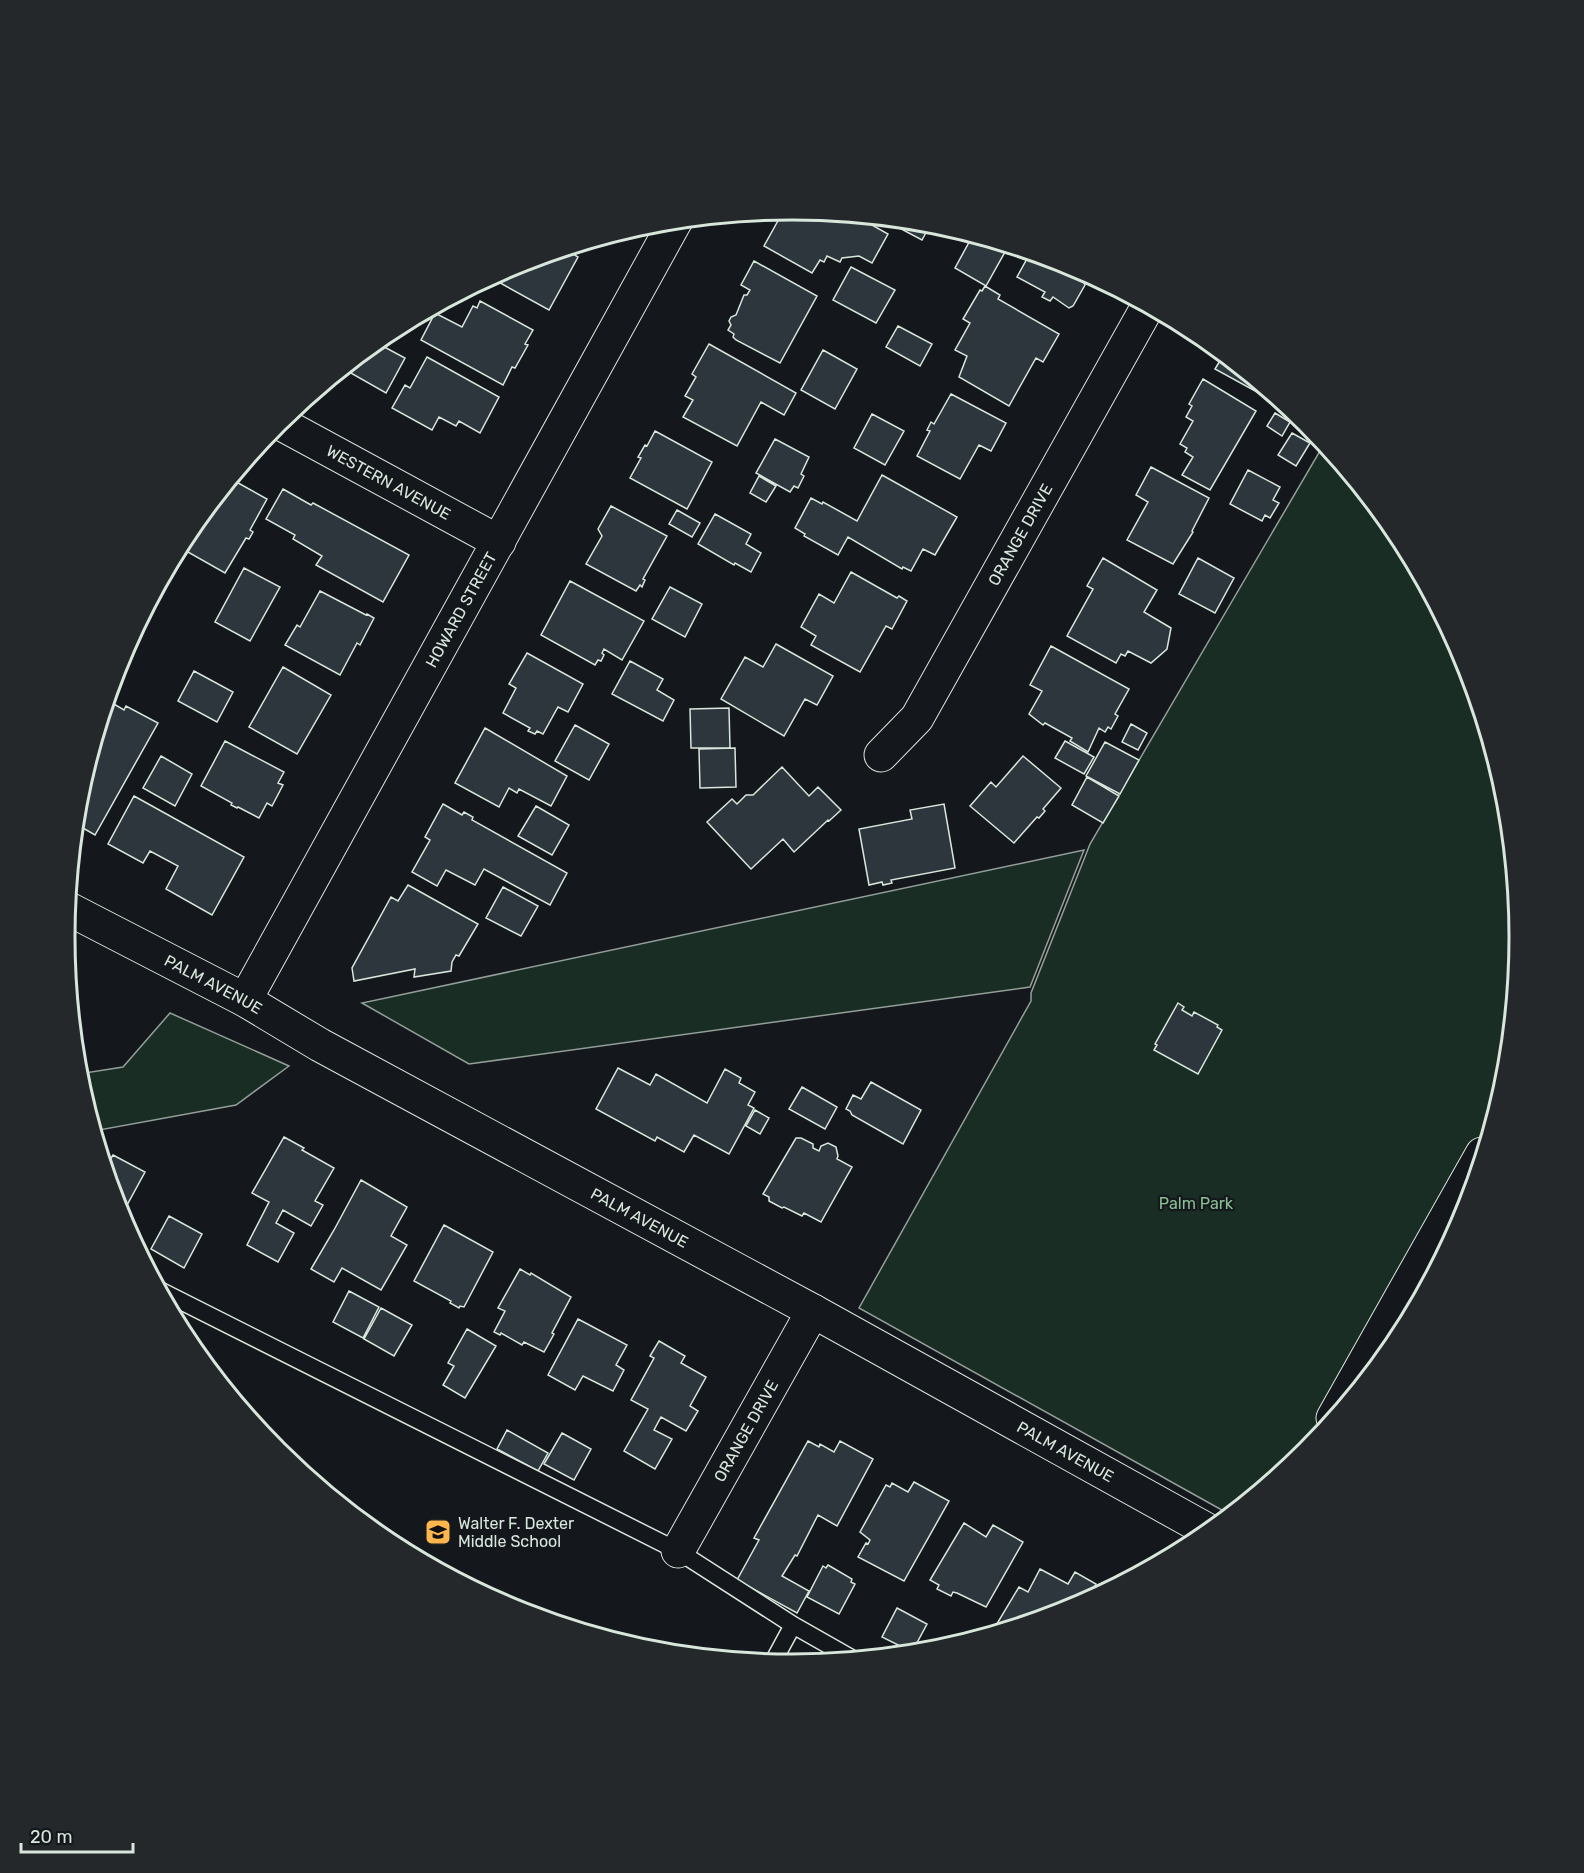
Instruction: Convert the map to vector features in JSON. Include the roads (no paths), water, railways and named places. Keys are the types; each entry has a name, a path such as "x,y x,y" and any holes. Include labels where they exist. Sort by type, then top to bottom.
{"street":[{"name":"HOWARD STREET","path":"245,1000 670,230"},
{"name":"ORANGE DRIVE","path":"881,755 917,718 1144,313"},
{"name":"WESTERN AVENUE","path":"288,427 499,542"},
{"name":"PALM AVENUE","path":"76,913 245,1000 331,1050 813,1311 1200,1526"},
{"path":"1353,1383 1463,1188"},
{"name":"ORANGE DRIVE","path":"678,1551 813,1311"}],"lane":[{"path":"172,1297 678,1551 793,1625 840,1652"},
{"path":"778,1653 793,1625"}],"place":[{"name":"Walter F. Dexter Middle School","path":"438,1532"}],"park label":[{"name":"Palm Park","path":"1196,1203"}]}
